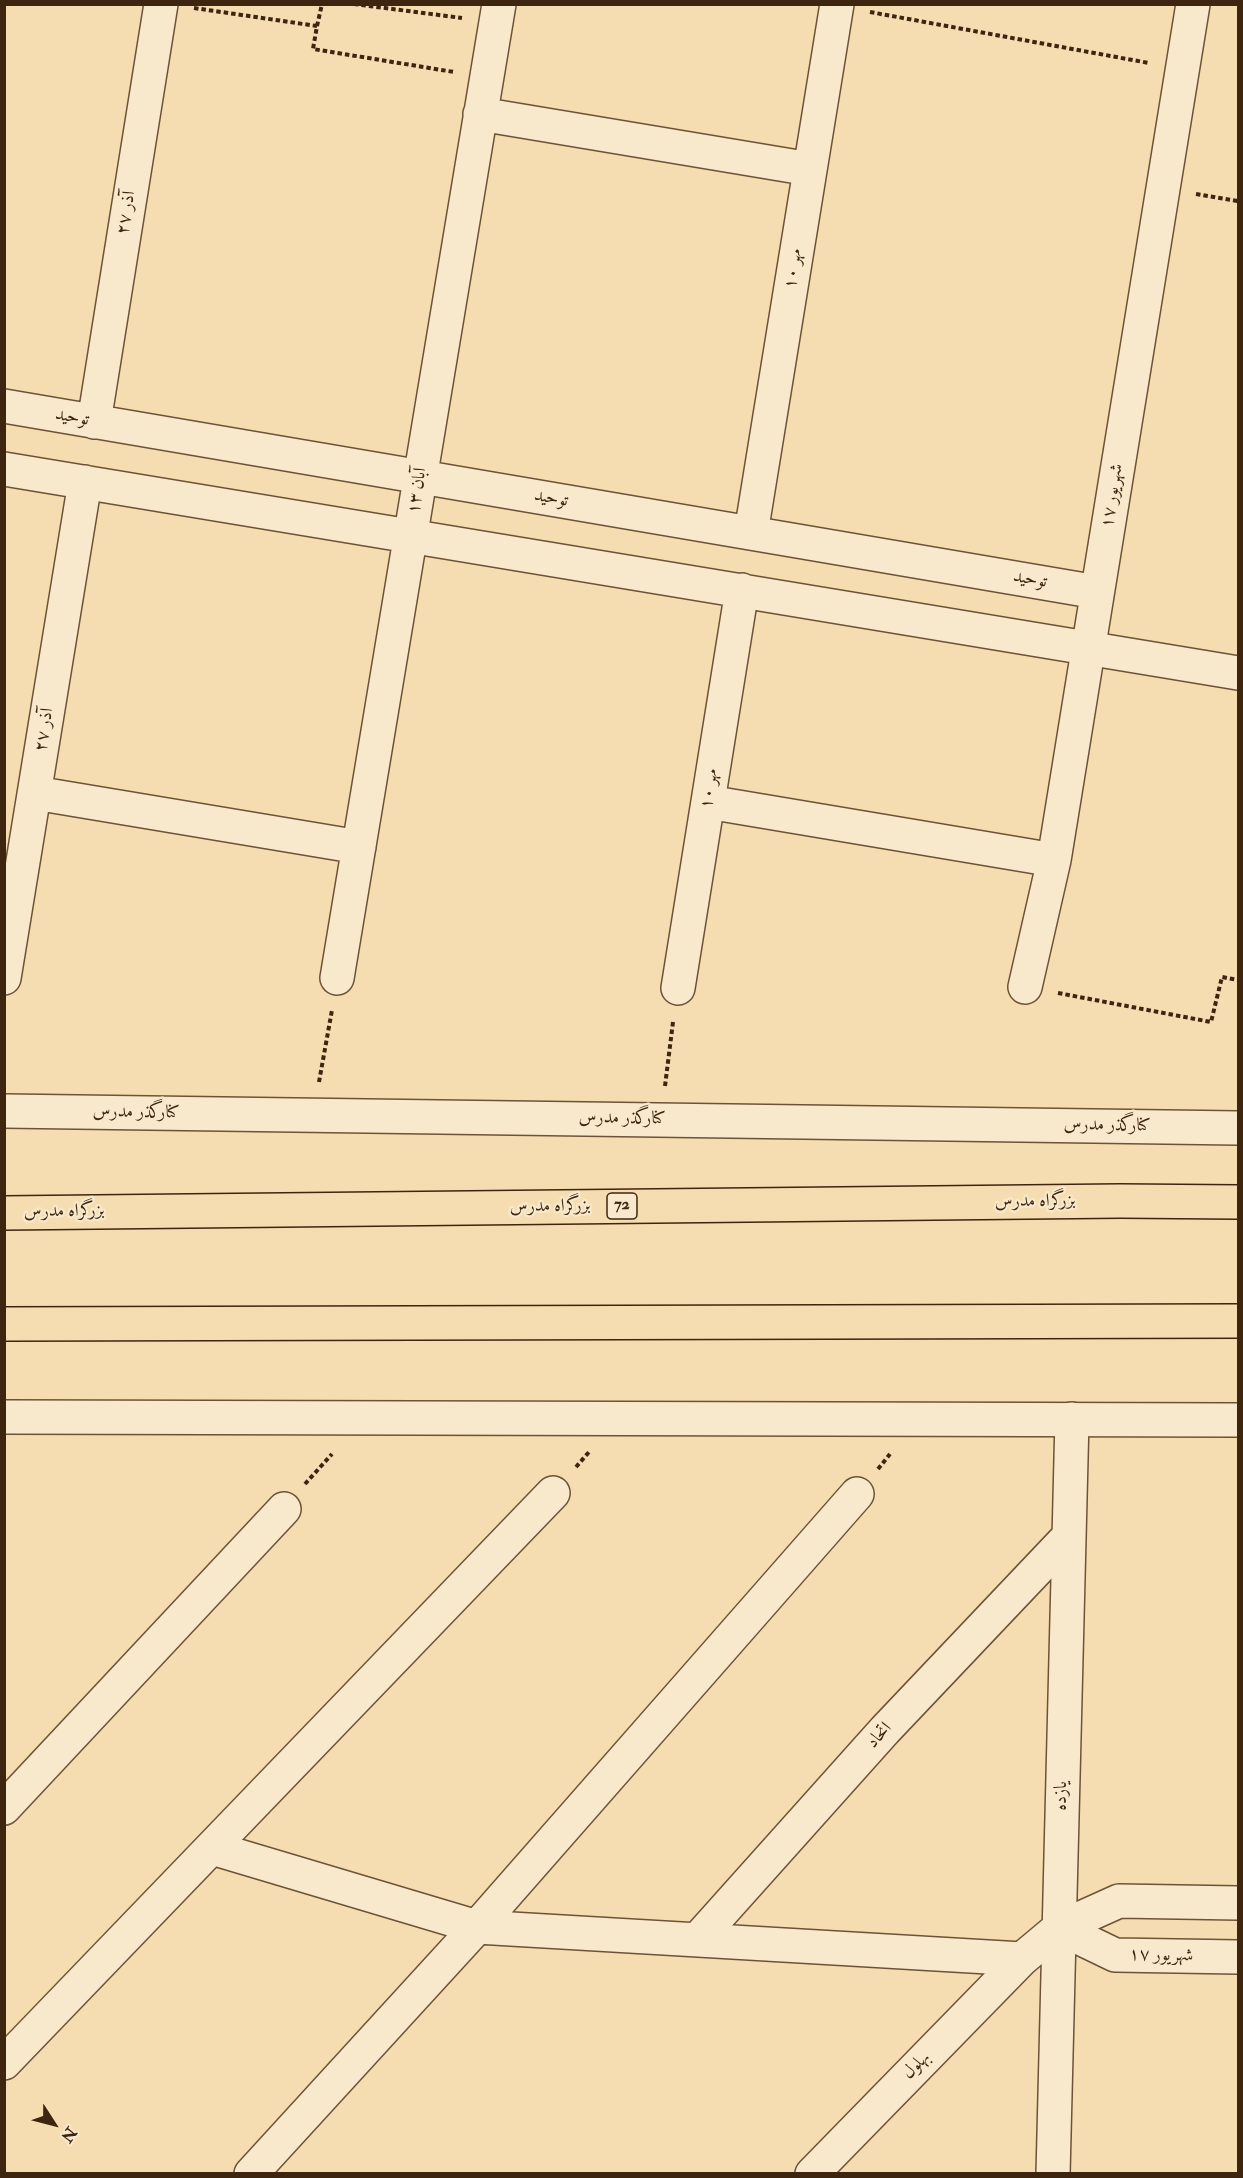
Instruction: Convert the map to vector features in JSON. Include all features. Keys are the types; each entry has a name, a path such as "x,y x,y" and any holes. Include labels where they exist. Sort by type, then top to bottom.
{"highway":[{"name":"بزرگراه مدرس","path":"4,1213 1120,1201 1239,1203"},
{"path":"4,1324 1239,1322"}],"street":[{"name":"۱۷ شهریور","path":"1025,987 1054,860 1192,4"},
{"name":"۱۰ مهر","path":"752,533 834,5"},
{"name":"۲۷ آذر","path":"94,422 176,6"},
{"name":"۱۳ آبان","path":"337,978 497,13"},
{"path":"480,114 810,169"},
{"name":"توحید","path":"4,406 1097,592"},
{"path":"4,469 1239,673"},
{"name":"۲۷ آذر","path":"4,978 85,482"},
{"name":"۱۰ مهر","path":"678,988 742,590"},
{"path":"35,793 359,847"},
{"path":"708,802 1054,860"},
{"name":"کنارگذر مدرس","path":"4,1111 1239,1128"},
{"path":"4,1417 1239,1420"},
{"name":"یازده","path":"1053,2174 1072,1419"},
{"path":"8,2052 212,1848 554,1493"},
{"path":"251,2174 477,1927 857,1494"},
{"path":"4,1808 284,1509"},
{"name":"اتحاد","path":"697,1940 885,1730 1069,1536"},
{"path":"212,1848 477,1927 1022,1959"},
{"path":"1059,1928 1119,1901 1239,1904"},
{"name":"۱۷ شهریور","path":"1059,1928 1115,1955 1239,1957"},
{"name":"بهلول","path":"812,2174 1022,1959 1059,1928"}],"path":[{"path":"322,4 313,49 487,77"},
{"path":"354,4 497,13"},
{"path":"834,5 1182,69"},
{"path":"176,6 317,26"},
{"path":"1025,987 1210,1022 1222,977 1239,980"},
{"path":"313,1116 337,978"},
{"path":"661,1120 678,988"},
{"path":"284,1509 364,1417"}]}
